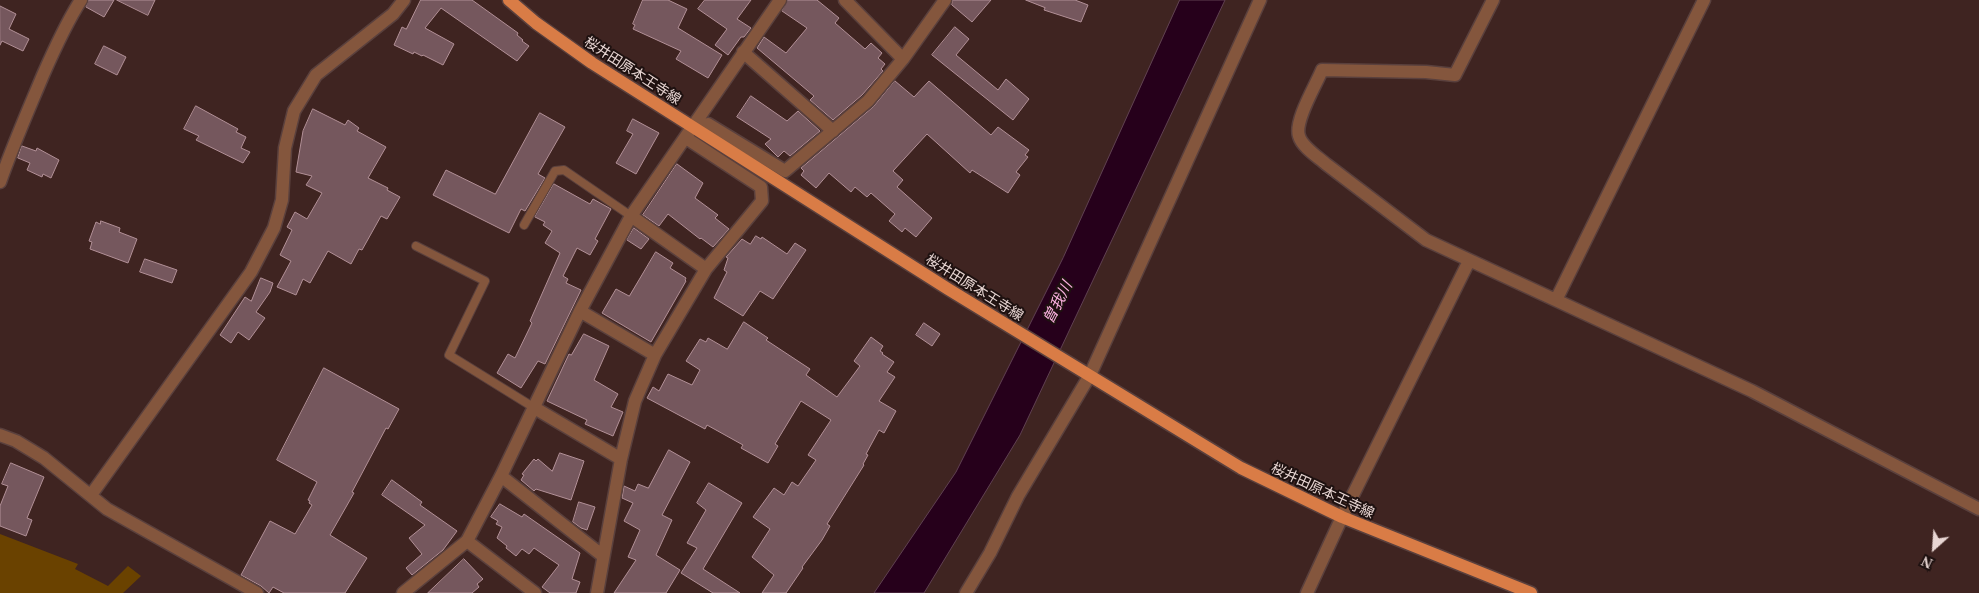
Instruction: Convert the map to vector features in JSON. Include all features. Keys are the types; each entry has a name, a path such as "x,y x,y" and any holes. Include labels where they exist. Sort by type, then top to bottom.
{"main road":[{"name":"桜井田原本王寺線","path":"509,0 536,23 592,63 770,177 1241,468 1342,517 1531,593"}],"street":[{"path":"0,182 14,142 48,65 73,12 81,0"},
{"path":"91,495 251,272 274,228 282,200 285,148 294,111 316,74 393,14 404,0"},
{"path":"403,593 467,541 501,476 580,311 630,216 694,127 780,0"},
{"path":"846,0 903,59"},
{"path":"694,127 708,124 785,171 868,101 903,59 946,0"},
{"path":"966,593 990,553 1018,496 1087,374 1260,0"},
{"path":"1494,0 1455,75 1426,72 1322,70 1298,125 1299,137 1311,152 1426,240 1752,391 1979,509"},
{"path":"1556,300 1704,0"},
{"path":"743,52 833,131"},
{"path":"597,593 621,459 635,400 655,355 706,269 762,201 761,187 686,138"},
{"path":"630,216 706,269"},
{"path":"1307,593 1342,517 1469,261"},
{"path":"580,311 655,355"},
{"path":"533,407 621,459"},
{"path":"0,435 16,441 44,458 107,509 257,593"},
{"path":"501,476 603,556"},
{"path":"467,541 535,593"}],"lane":[{"path":"524,225 554,172 564,170 630,216"},
{"path":"416,246 485,281 450,355 533,407"}],"shaded area":[{"path":"0,534 78,564 75,569 108,586 128,566 141,576 123,593 0,593"}],"water":[{"name":"曽我川","path":"1180,0 1225,0 1020,435 924,593 874,593 956,472 1063,258"}],"building":[{"path":"89,0 114,0 104,17 86,7"},
{"path":"117,0 155,0 148,15"},
{"path":"421,0 472,0 518,33 517,35 522,41 529,46 517,61 441,8 425,28 454,44 443,65 423,55 414,52 413,54 394,45 402,27 406,29"},
{"path":"643,0 668,0 687,9 678,28 722,55 708,78 676,59 681,51 633,29 635,25 633,24"},
{"path":"705,0 751,0 737,19 751,28 744,37 741,37 728,55 715,45 727,29 698,9"},
{"path":"788,0 817,0 839,18 835,23 865,49 871,43 882,53 878,58 885,64 881,69 883,71 862,95 833,120 810,100 814,96 757,48 764,37 786,53 807,28 782,11"},
{"path":"953,0 991,0 972,22 952,5"},
{"path":"1026,0 1075,0 1088,5 1081,22 1044,10 1045,8"},
{"path":"0,6 16,14 9,29 29,39 23,51 2,41 0,45"},
{"path":"955,27 969,39 956,55 998,90 1006,79 1029,99 1013,120 932,55"},
{"path":"104,46 126,57 117,75 95,64"},
{"path":"895,81 914,97 929,81 991,135 998,127 1029,150 1025,155 1028,157 1016,172 1020,175 1008,193 972,170 970,173 927,134 893,171 903,180 897,187 932,218 916,237 905,228 902,232 889,221 895,214 871,193 867,197 855,187 851,192 829,173 816,188 801,175 804,171 801,168 873,107"},
{"path":"751,96 787,121 798,111 820,131 790,156 784,151 778,157 765,144 771,139 737,117"},
{"path":"196,106 238,129 236,132 246,137 241,148 250,152 243,163 196,140 199,136 184,129"},
{"path":"313,109 345,125 348,120 359,128 357,131 386,147 368,178 388,188 387,190 400,197 387,219 381,216 362,250 359,249 351,264 328,251 310,283 303,279 296,295 277,287 291,261 280,255 292,230 287,227 295,212 307,219 322,193 306,185 312,176 296,172 303,131"},
{"path":"540,113 565,127 538,174 545,178 525,211 521,209 509,233 433,195 446,170 495,194"},
{"path":"633,119 659,133 636,174 616,163 633,134 627,131"},
{"path":"22,146 36,151 37,148 59,160 51,178 43,174 42,177 27,170 30,163 18,158"},
{"path":"677,164 703,183 695,198 718,215 715,218 729,229 713,247 668,214 659,226 643,215"},
{"path":"554,184 590,204 593,199 611,209 595,239 598,241 590,255 577,248 563,276 568,279 566,283 581,290 545,364 538,361 521,388 497,373 508,354 515,358 532,323 530,321 560,253 545,243 552,231 543,225 545,222 535,217"},
{"path":"101,221 120,228 119,232 137,239 128,263 90,249 92,242 89,241 96,222 100,224"},
{"path":"634,228 649,239 641,249 627,240"},
{"path":"756,236 761,239 762,237 787,254 795,243 806,250 773,299 760,291 743,316 714,298 727,272 724,270 728,258 726,257 742,239 750,244"},
{"path":"656,252 673,263 670,268 686,278 686,281 651,342 602,313 616,289 629,296"},
{"path":"145,259 177,270 172,283 140,272"},
{"path":"261,278 273,283 270,292 256,312 265,318 249,340 238,332 231,343 220,335 245,297 251,301"},
{"path":"744,322 768,338 766,340 810,369 806,375 837,397 860,366 854,361 871,337 883,346 880,351 882,354 894,362 887,372 895,377 879,401 896,411 884,433 879,430 866,454 868,455 864,465 827,524 830,526 786,593 762,593 774,575 752,557 770,529 753,517 774,488 784,495 792,482 798,486 816,460 808,455 831,420 801,401 775,444 778,446 768,463 741,448 743,445 707,425 705,429 647,398 653,387 659,391 668,374 692,385 700,370 686,361 700,339 706,342 708,338 727,349"},
{"path":"924,323 940,334 932,346 916,335"},
{"path":"584,334 609,346 594,380 618,394 611,407 623,412 613,436 585,424 587,420 547,401 569,354 571,355"},
{"path":"324,368 399,409 388,429 386,428 352,492 354,493 330,535 367,558 345,593 284,593 273,587 269,593 261,586 241,575 270,521 295,534 312,505 308,500 317,482 277,460"},
{"path":"669,450 690,462 662,515 672,520 656,555 680,570 666,593 614,593 636,560 628,557 640,530 624,521 633,503 622,498 624,486 635,491 638,484 648,488"},
{"path":"560,453 584,461 571,500 536,489 534,491 521,480 524,475 522,474 534,459 536,461 538,459 552,471"},
{"path":"11,463 44,477 27,518 32,520 26,536 0,526 0,506 8,486 2,484"},
{"path":"392,480 422,502 420,505 457,531 443,550 412,575 406,568 422,554 409,538 425,525 382,495"},
{"path":"709,483 742,503 703,569 740,593 713,593 681,573 697,548 687,543 706,510 697,503"},
{"path":"579,502 595,507 587,530 573,522"},
{"path":"500,504 522,517 524,514 580,553 572,579 580,582 576,593 550,593 542,587 559,565 534,548 529,554 522,549 516,556 497,538 502,527 496,524 498,521 491,517"},
{"path":"464,559 483,579 477,584 479,587 472,593 428,593"}]}
